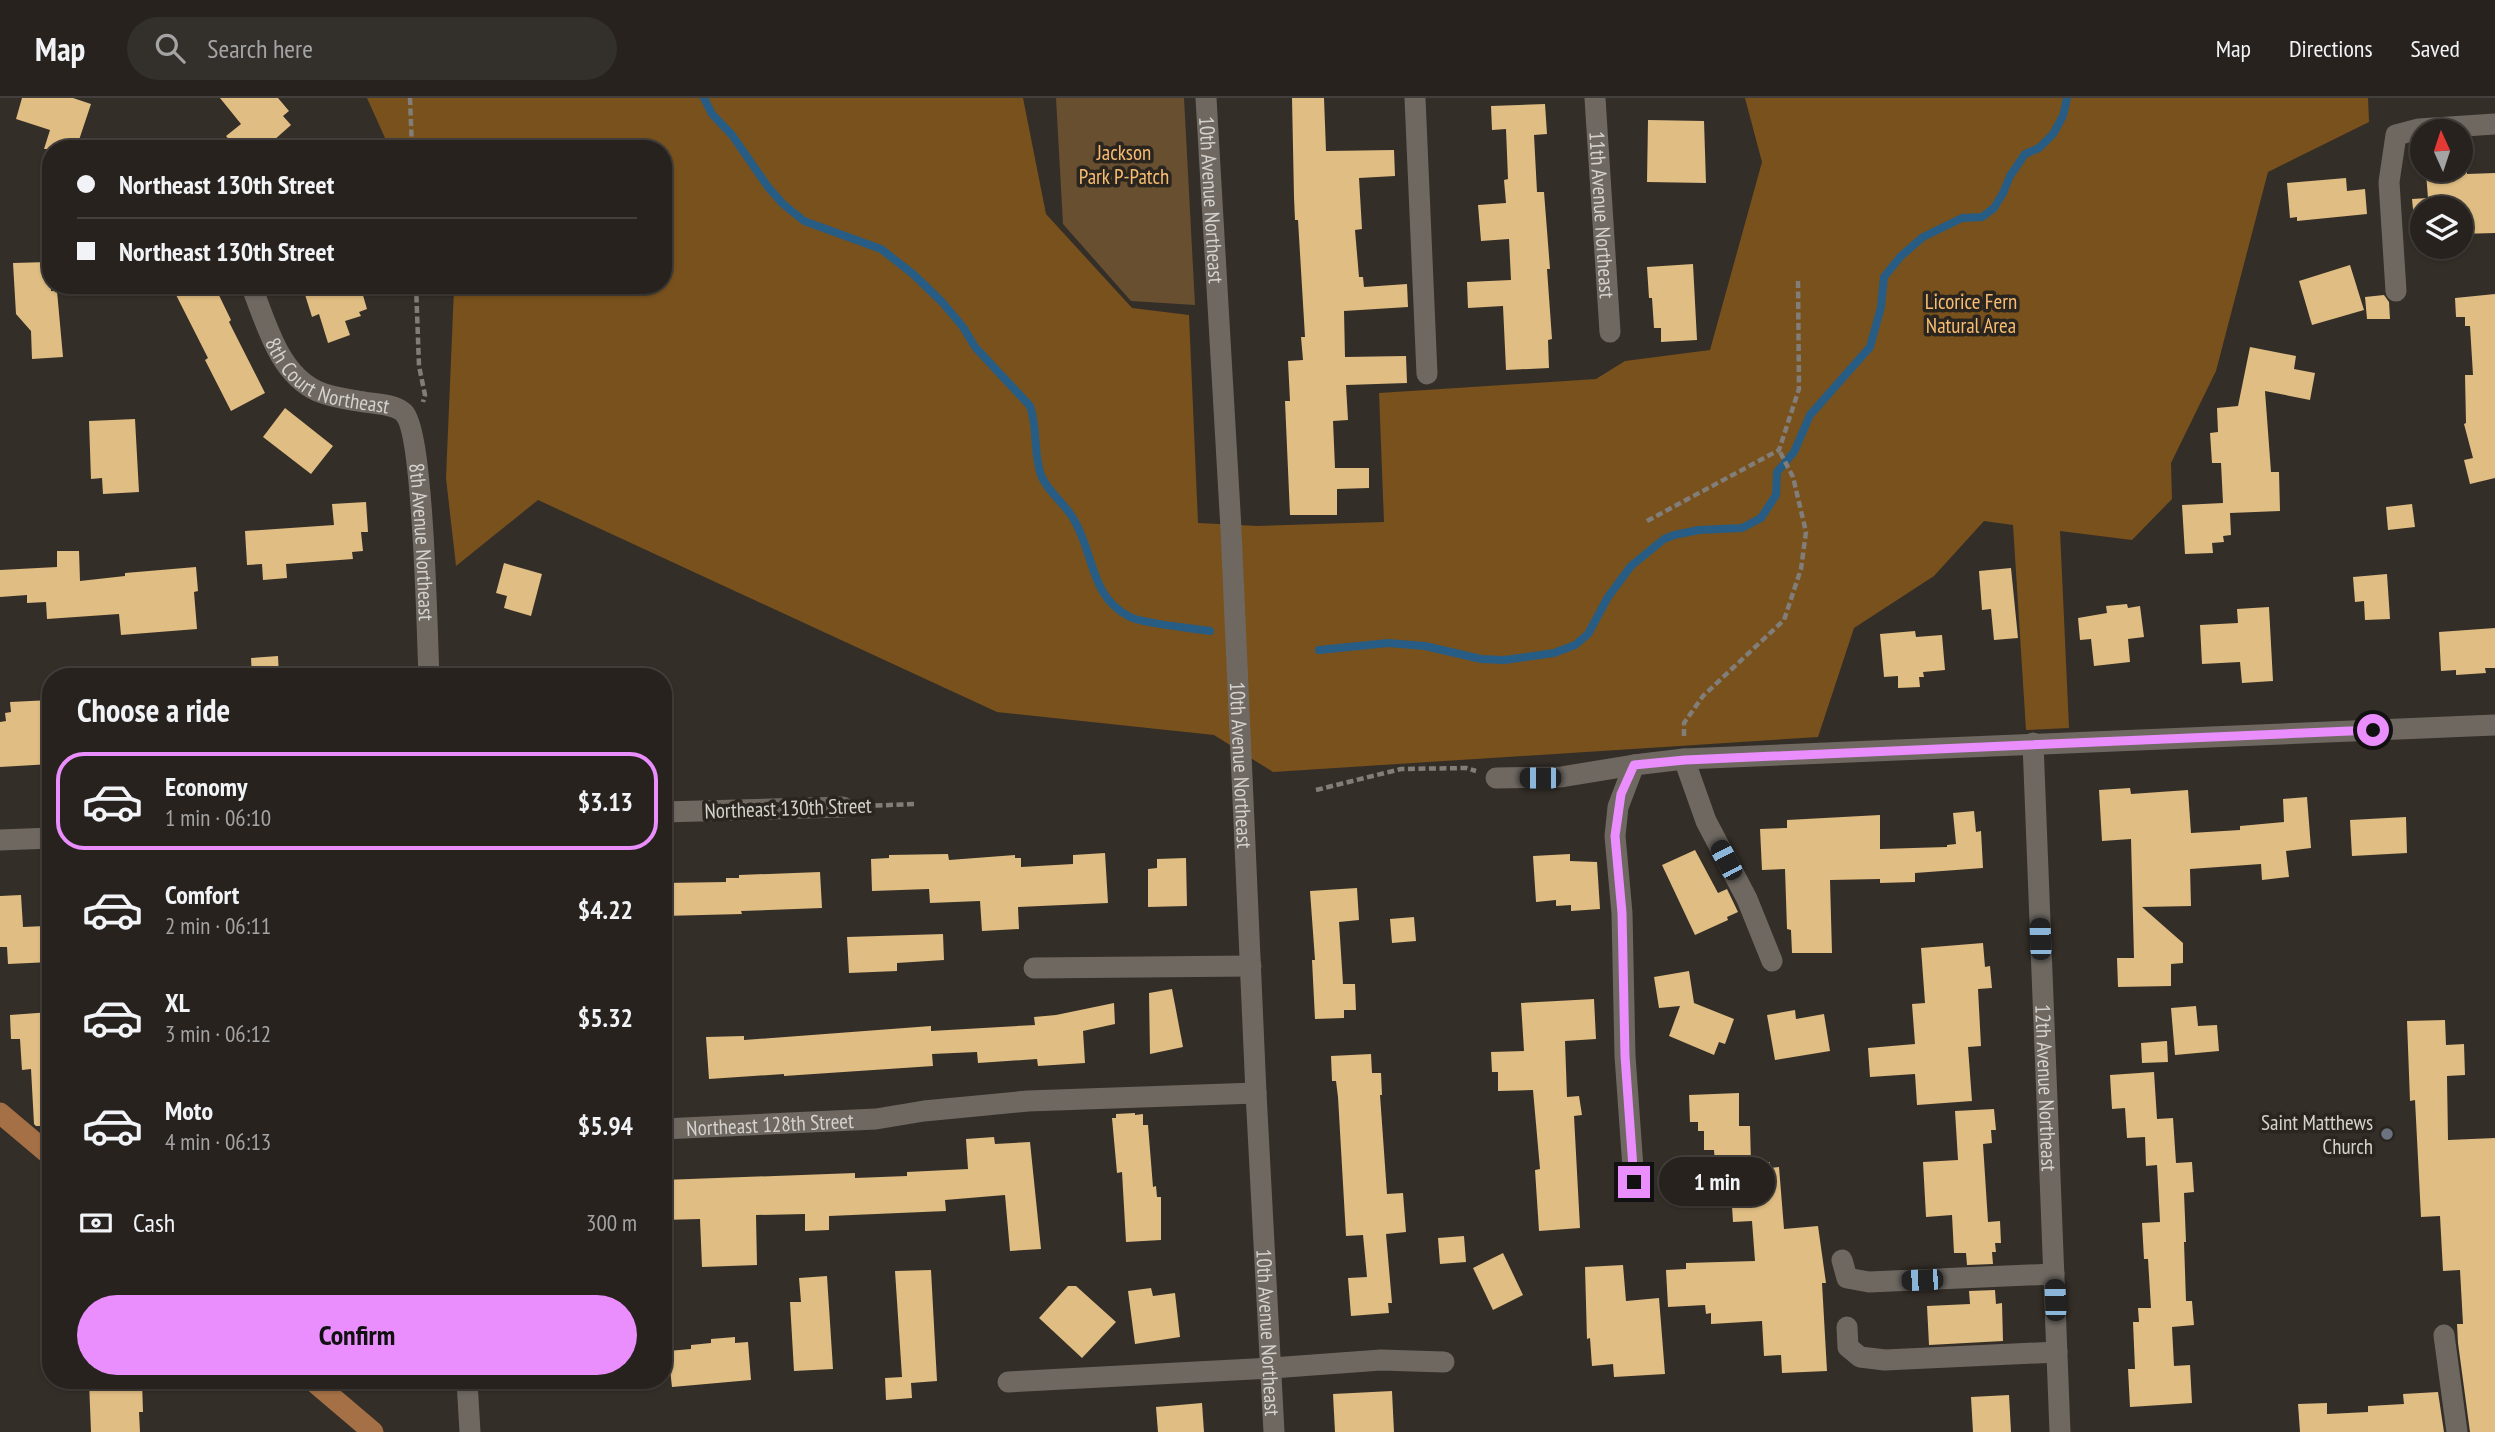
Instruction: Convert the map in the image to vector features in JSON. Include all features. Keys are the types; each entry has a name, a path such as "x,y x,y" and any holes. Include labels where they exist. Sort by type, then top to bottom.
{"main road":[{"path":"0,1113 42,1148"},
{"path":"322,1389 373,1432"}],"street":[{"name":"10th Avenue Northeast","path":"1206,98 1229,487 1274,1432"},
{"path":"1415,98 1427,374"},
{"name":"11th Avenue Northeast","path":"1595,98 1610,332"},
{"path":"2396,291 2389,183 2396,135 2419,129 2495,124"},
{"name":"8th Court Northeast","path":"255,294 282,358 297,378 318,391 333,396 410,411"},
{"name":"8th Avenue Northeast","path":"410,411 424,548 429,668"},
{"path":"1496,778 1561,777 1685,760 2495,725"},
{"name":"12th Avenue Northeast","path":"2033,743 2060,1432"},
{"path":"1685,760 1706,821 1747,899 1772,961"},
{"path":"1634,765 1621,794 1615,836 1622,913 1625,1056 1634,1182"},
{"name":"Northeast 130th Street","path":"672,812 843,807"},
{"path":"0,840 42,838"},
{"path":"1034,968 1251,966"},
{"name":"Northeast 128th Street","path":"672,1129 876,1119 924,1111 1028,1101 1256,1093"},
{"path":"1842,1261 1847,1278 1870,1282 2054,1274"},
{"path":"1847,1327 1848,1347 1860,1357 1885,1360 2057,1352"},
{"path":"2444,1335 2457,1432"},
{"path":"1008,1382 1381,1360 1444,1362"},
{"path":"467,1389 470,1432"}],"path":[{"path":"410,98 412,140"},
{"path":"1647,521 1779,450 1800,390 1798,280"},
{"path":"410,411 425,395 418,366 416,294"},
{"path":"1685,760 1684,723 1703,696 1784,620 1801,569 1806,532 1793,477 1779,450"},
{"path":"1316,790 1401,769 1466,768 1496,778"},
{"name":"Northeast 130th Street","path":"843,807 914,804"}],"green space":[{"name":"Licorice Fern Natural Area","path":"367,98 1023,98 1046,214 1132,308 1189,315 1198,523 1258,526 1384,522 1379,393 1596,379 1625,361 1710,350 1762,162 1745,98 2368,98 2369,122 2268,172 2216,371 2171,463 2172,499 2132,540 2060,531 2069,728 2026,730 2013,525 1984,521 1934,576 1854,628 1818,737 1273,772 1214,735 997,712 538,500 456,566 446,478 454,294 672,294 672,140 386,140"},
{"name":"Jackson Park P-Patch","path":"1056,98 1184,98 1195,305 1131,301 1063,224"}],"building":[{"path":"22,98 73,98 91,104 79,140 47,140 50,130 16,119"},
{"path":"220,98 278,98 289,111 283,116 291,125 274,140 229,140 226,136 241,124"},
{"path":"1292,98 1324,98 1326,151 1394,150 1395,176 1359,178 1362,229 1355,230 1359,277 1363,277 1364,287 1407,284 1408,307 1344,311 1345,357 1406,356 1407,383 1346,385 1348,420 1333,421 1335,468 1369,468 1369,488 1337,489 1337,515 1290,515 1285,401 1290,401 1288,361 1303,360 1301,337 1305,337 1298,220 1295,220"},
{"path":"1545,104 1547,134 1534,135 1537,192 1544,192 1550,269 1547,269 1552,339 1548,340 1549,368 1506,370 1503,306 1468,308 1467,282 1511,280 1509,239 1481,241 1478,205 1506,203 1504,180 1508,179 1506,129 1492,130 1491,106"},
{"path":"1648,120 1704,121 1706,183 1647,182"},
{"path":"2495,173 2495,233 2473,234 2473,196 2428,196 2427,182 2473,182 2473,174"},
{"path":"2346,178 2347,191 2365,189 2367,214 2297,221 2297,217 2290,218 2287,183"},
{"path":"42,262 42,294 57,294 63,357 32,359 31,331 16,314 13,263"},
{"path":"1693,264 1697,340 1661,342 1661,328 1654,328 1647,267"},
{"path":"2350,265 2364,310 2312,325 2299,281"},
{"path":"176,294 218,294 231,320 229,322 265,393 231,411 205,360 208,358"},
{"path":"305,294 363,294 367,309 359,312 361,316 345,321 350,335 328,343 319,314 312,317"},
{"path":"2495,294 2495,478 2470,484 2464,460 2473,458 2464,424 2465,375 2473,375 2470,326 2465,326 2465,317 2456,317 2455,298"},
{"path":"2384,295 2389,302 2390,319 2367,319 2365,297"},
{"path":"2250,347 2296,356 2294,369 2315,373 2310,400 2265,391 2271,472 2279,472 2280,511 2230,513 2231,535 2223,536 2224,542 2212,543 2213,553 2185,554 2182,505 2223,503 2221,463 2212,463 2210,433 2218,432 2217,408 2238,406"},
{"path":"285,408 333,446 311,474 263,437"},
{"path":"135,419 139,492 103,494 102,478 91,479 89,421"},
{"path":"366,502 368,532 361,532 363,551 352,552 353,559 286,564 287,578 263,580 262,564 247,565 245,531 334,525 332,504"},
{"path":"2412,504 2415,527 2388,530 2386,507"},
{"path":"57,551 79,551 80,581 125,576 125,573 196,567 198,591 194,592 197,629 121,635 119,614 47,619 46,602 27,603 27,595 0,597 0,570 57,567"},
{"path":"504,563 542,574 531,616 504,608 507,596 496,593"},
{"path":"2011,568 2018,638 1994,640 1991,609 1982,610 1979,571"},
{"path":"2387,574 2390,619 2365,620 2364,601 2355,602 2353,577"},
{"path":"2127,604 2128,608 2140,606 2144,637 2128,639 2130,662 2094,666 2091,639 2080,640 2078,618 2107,613 2106,606"},
{"path":"2269,607 2273,681 2242,683 2240,662 2202,664 2200,625 2238,623 2237,609"},
{"path":"2495,628 2495,668 2485,668 2486,673 2456,675 2456,670 2441,671 2439,632"},
{"path":"1915,631 1916,637 1942,635 1945,670 1923,672 1924,677 1919,677 1920,687 1898,688 1898,676 1884,677 1880,634"},
{"path":"278,656 279,668 252,668 251,658"},
{"path":"42,700 42,765 0,767 0,722 6,721 5,713 11,712 10,702"},
{"path":"2130,788 2131,794 2188,790 2191,833 2240,830 2240,826 2284,822 2283,799 2307,797 2311,848 2286,851 2289,877 2262,880 2261,864 2190,869 2191,906 2142,907 2183,943 2183,963 2171,964 2171,986 2118,987 2117,958 2134,958 2131,839 2102,841 2099,790"},
{"path":"1974,811 1976,832 1981,831 1983,868 1915,873 1915,882 1880,883 1880,879 1830,880 1832,953 1792,953 1791,930 1787,929 1785,869 1762,870 1760,829 1787,828 1787,820 1880,815 1880,849 1947,847 1956,844 1953,813"},
{"path":"2406,817 2407,853 2352,856 2350,820"},
{"path":"1695,850 1718,893 1727,889 1738,912 1727,917 1728,920 1695,935 1662,865"},
{"path":"1105,853 1108,903 1018,907 1019,929 982,931 980,901 930,903 929,889 872,891 871,859 889,858 889,855 948,854 949,860 1015,855 1015,858 1021,858 1021,867 1073,864 1073,855"},
{"path":"1570,854 1570,861 1597,862 1600,909 1571,911 1571,905 1556,906 1556,900 1536,902 1533,856"},
{"path":"1186,858 1187,906 1148,907 1148,869 1157,868 1157,859"},
{"path":"820,872 822,908 672,916 672,883 726,882 726,878 739,878 739,875"},
{"path":"1357,888 1359,920 1339,922 1343,984 1355,984 1356,1010 1344,1010 1344,1018 1315,1019 1312,960 1315,960 1310,891"},
{"path":"21,895 23,927 42,926 42,962 8,964 7,947 0,947 0,896"},
{"path":"1414,917 1416,941 1392,943 1390,919"},
{"path":"943,934 944,960 897,963 897,971 849,973 847,937"},
{"path":"1983,943 1985,967 1990,966 1992,988 1978,989 1981,1046 1968,1047 1972,1101 1917,1105 1915,1074 1870,1077 1868,1048 1915,1044 1912,1004 1925,1003 1921,948"},
{"path":"1689,971 1694,1003 1734,1019 1725,1044 1719,1042 1714,1055 1669,1036 1680,1006 1659,1008 1654,977"},
{"path":"1172,989 1183,1047 1150,1054 1149,993"},
{"path":"1594,999 1596,1039 1565,1041 1567,1097 1579,1096 1582,1115 1574,1116 1580,1228 1539,1231 1535,1170 1540,1169 1533,1090 1498,1091 1498,1072 1492,1072 1491,1052 1524,1051 1521,1003"},
{"path":"1114,1003 1115,1024 1083,1031 1085,1063 1038,1066 1037,1059 978,1063 977,1052 932,1054 933,1066 709,1079 706,1037 744,1036 744,1040 931,1026 931,1031 1035,1025 1034,1017"},
{"path":"2196,1006 2198,1026 2217,1025 2219,1051 2175,1055 2171,1008"},
{"path":"1795,1010 1796,1019 1824,1014 1830,1051 1775,1060 1767,1015"},
{"path":"42,1013 42,1126 34,1124 31,1069 22,1070 20,1039 11,1039 10,1015"},
{"path":"2445,1020 2446,1045 2464,1044 2465,1075 2447,1076 2448,1140 2495,1138 2495,1432 2470,1432 2458,1343 2457,1324 2463,1324 2460,1270 2443,1271 2440,1216 2421,1217 2415,1100 2410,1101 2407,1021"},
{"path":"2167,1041 2168,1062 2142,1063 2141,1043"},
{"path":"1371,1054 1372,1073 1381,1073 1387,1194 1403,1193 1406,1232 1386,1234 1392,1303 1388,1303 1389,1313 1351,1316 1348,1278 1367,1277 1363,1235 1346,1236 1338,1097 1336,1081 1332,1081 1331,1056"},
{"path":"2154,1072 2157,1119 2173,1118 2176,1163 2192,1162 2194,1192 2184,1193 2184,1242 2186,1301 2192,1301 2194,1325 2172,1327 2174,1366 2190,1365 2192,1403 2130,1407 2128,1369 2135,1369 2133,1322 2139,1322 2138,1308 2151,1308 2148,1259 2144,1259 2142,1223 2160,1222 2157,1165 2146,1166 2145,1137 2127,1138 2125,1108 2112,1109 2110,1075"},
{"path":"1739,1093 1739,1126 1750,1126 1751,1163 1770,1162 1770,1168 1779,1167 1784,1229 1818,1226 1826,1283 1822,1283 1827,1371 1782,1373 1781,1355 1764,1356 1762,1321 1711,1324 1711,1313 1706,1314 1705,1305 1668,1307 1666,1270 1686,1269 1686,1263 1755,1261 1752,1221 1733,1222 1731,1191 1717,1192 1714,1150 1704,1150 1704,1131 1698,1131 1698,1122 1690,1122 1689,1095"},
{"path":"1994,1109 1996,1130 1991,1130 1992,1143 1983,1144 1988,1222 2000,1221 2001,1243 1995,1243 1996,1252 1992,1252 1993,1264 1967,1265 1966,1253 1954,1253 1952,1215 1926,1217 1923,1162 1958,1160 1955,1111"},
{"path":"1116,1114 1143,1114 1143,1125 1148,1125 1153,1187 1156,1186 1157,1197 1161,1197 1161,1240 1126,1242 1122,1172 1117,1173 1112,1118 1116,1118"},
{"path":"994,1137 995,1144 1030,1142 1041,1249 1010,1251 1005,1195 945,1200 946,1211 829,1216 829,1230 805,1231 805,1214 756,1215 757,1265 702,1267 700,1219 672,1220 672,1180 855,1173 855,1178 907,1176 907,1172 968,1169 966,1139"},
{"path":"1464,1236 1466,1262 1440,1264 1438,1238"},
{"path":"1503,1253 1523,1295 1493,1310 1473,1268"},
{"path":"1623,1265 1626,1301 1659,1298 1665,1374 1614,1377 1613,1364 1592,1366 1590,1338 1587,1339 1585,1267"},
{"path":"931,1270 937,1381 911,1383 912,1398 886,1400 885,1378 902,1377 895,1271"},
{"path":"827,1276 833,1369 794,1371 790,1302 801,1302 799,1278"},
{"path":"1068,1286 1076,1286 1116,1322 1082,1358 1039,1318"},
{"path":"1151,1288 1153,1296 1175,1293 1180,1337 1135,1344 1128,1291"},
{"path":"1995,1290 1996,1304 2002,1303 2003,1341 1929,1345 1927,1306 1970,1304 1969,1291"},
{"path":"735,1337 735,1343 748,1342 751,1380 672,1387 672,1351 691,1349 691,1345 711,1343 711,1339"},
{"path":"89,1389 142,1389 140,1432 91,1432"},
{"path":"1392,1391 1394,1432 1335,1432 1333,1394"},
{"path":"2438,1392 2444,1432 2300,1432 2298,1404 2327,1403 2327,1414 2368,1412 2368,1406 2404,1404 2403,1394"},
{"path":"2009,1395 2011,1432 1973,1432 1971,1397"},
{"path":"1202,1403 1204,1432 1158,1432 1156,1407"}],"waterway":[{"path":"704,98 712,114 732,135 783,204 804,221 881,249 913,274 942,302 963,327 975,347 1030,406 1041,475 1073,518 1094,573 1107,598 1130,617 1157,624 1210,631"},
{"path":"1319,650 1388,643 1425,646 1481,659 1504,660 1554,653 1575,645 1588,634 1608,597 1631,566 1664,539 1699,530 1742,528 1761,518 1776,495 1777,472 1794,452 1810,415 1870,347 1881,307 1884,277 1901,256 1923,237 1962,218 1982,217 1994,208 2025,154 2039,148 2053,134 2063,116 2067,98"}],"place":[{"name":"Saint Matthews Church","path":"2387,1134"}],"route":[{"path":"1634,1182 1625,1056 1622,913 1615,836 1621,794 1634,765 1685,760 2033,743 2373,730"}]}
